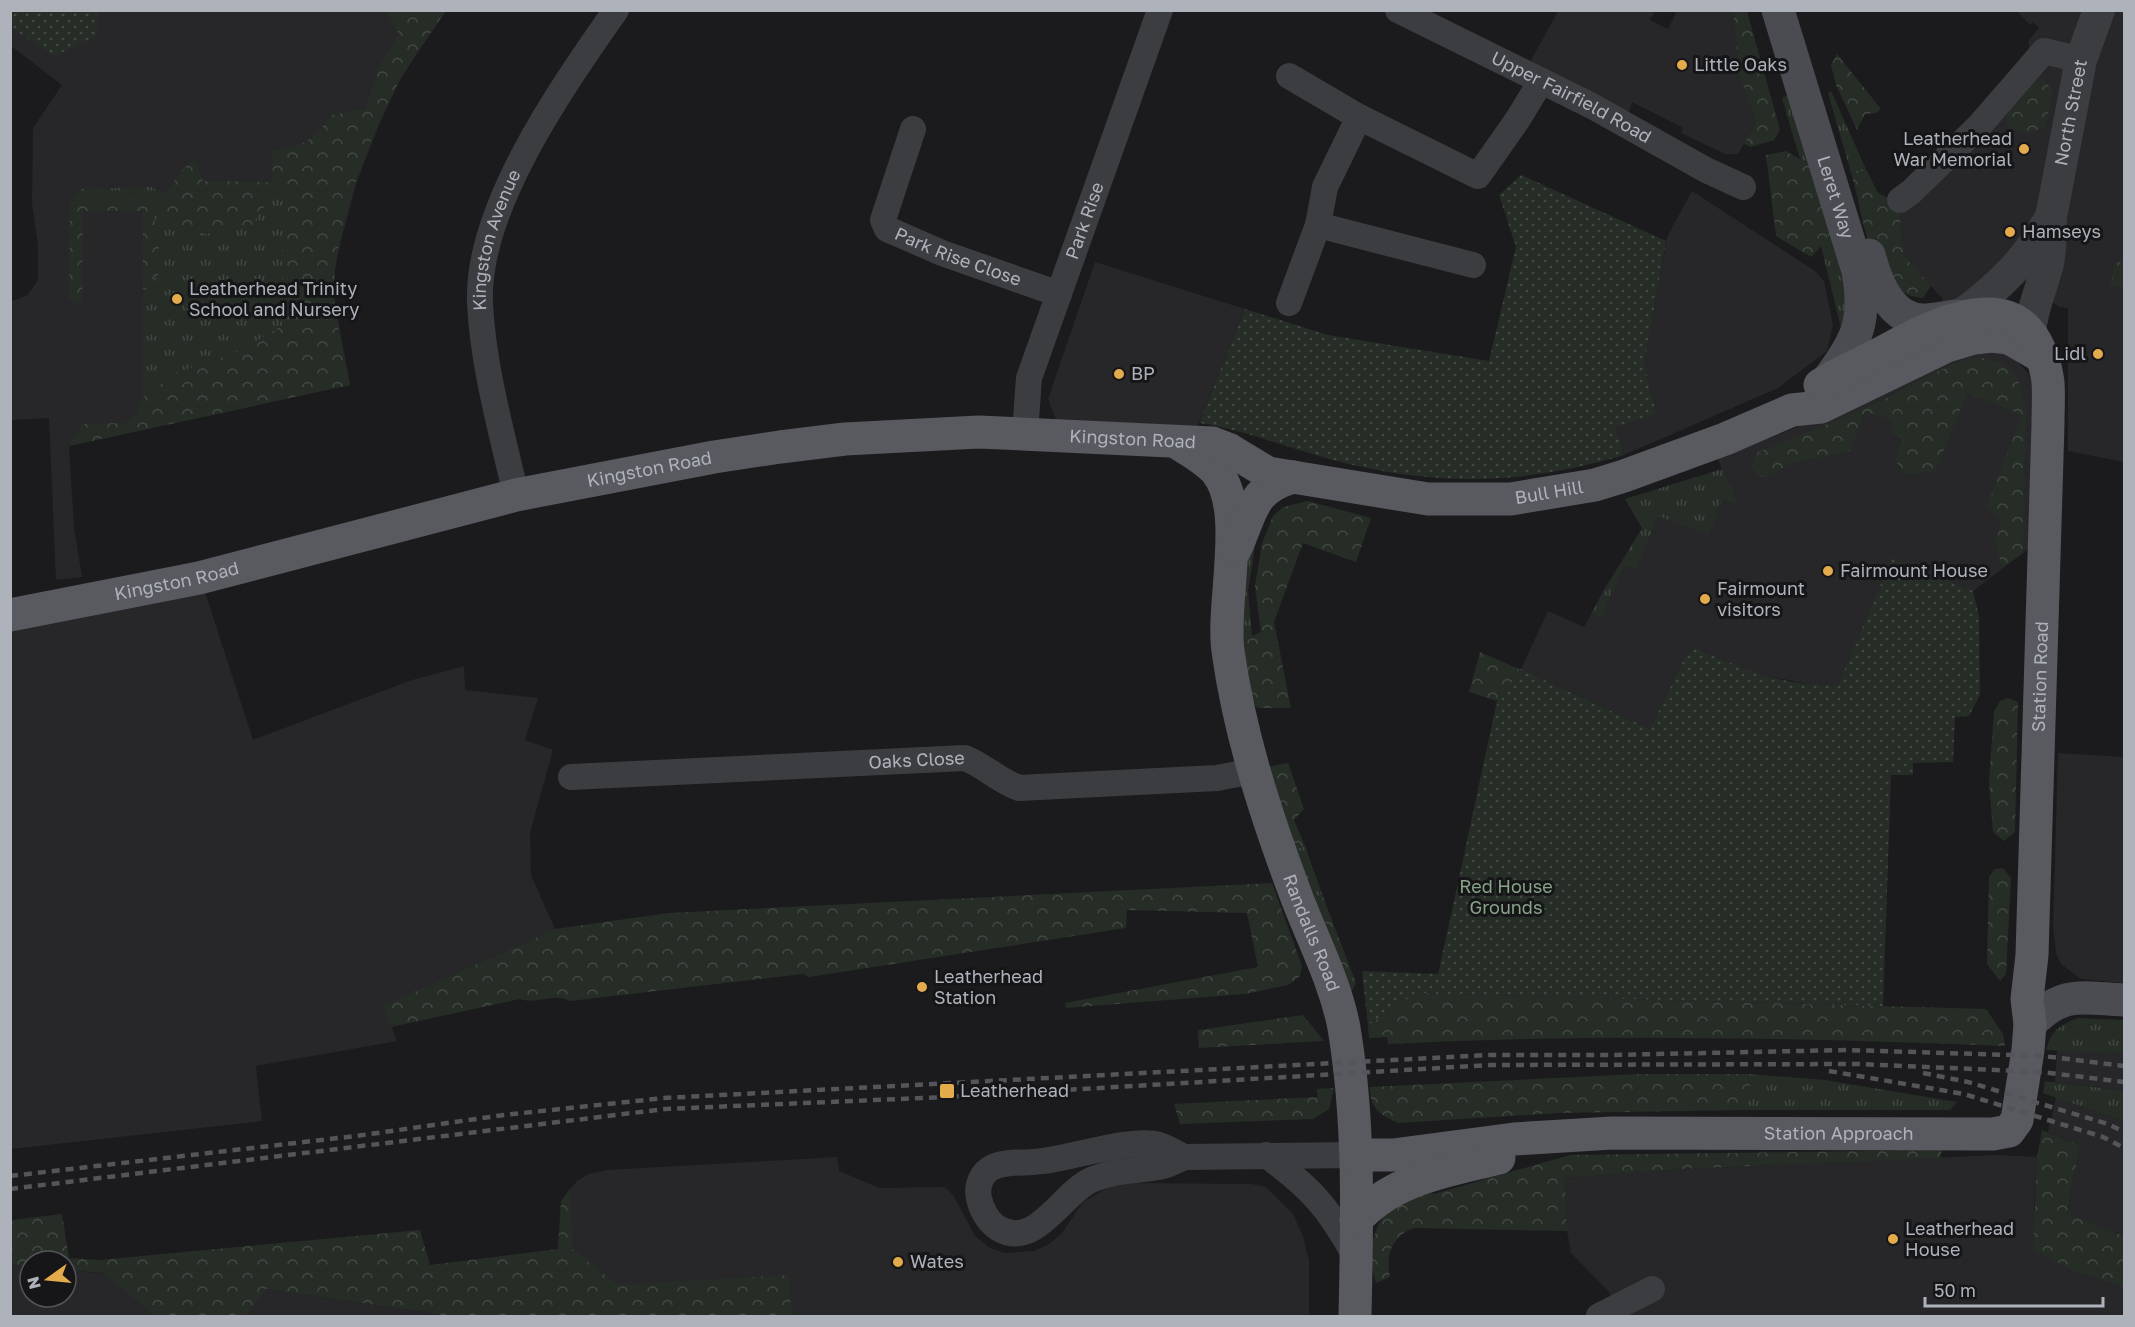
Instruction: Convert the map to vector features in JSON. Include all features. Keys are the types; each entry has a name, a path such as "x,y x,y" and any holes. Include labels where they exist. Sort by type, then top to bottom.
{"main road":[{"name":"Leret Way","path":"1778,10 1858,271 1862,293 1862,314 1858,335 1827,381"},
{"name":"Leret Way","path":"1800,10 1876,281 1894,308 1910,318 1922,320 1961,315"},
{"name":"Bull Hill","path":"1792,410 1806,395 1827,381 1920,332 1961,315 2001,315 2023,325 2036,346"},
{"name":"Bull Hill","path":"1293,477 1428,500 1521,498 1605,482 1725,439 1792,410 1821,407 1947,346 1974,338 1992,336 2036,346"},
{"name":"Station Road","path":"2030,1024 2027,999 2032,955 2048,424 2048,384 2036,346"},
{"name":"Kingston Road","path":"10,615 199,578 516,495 714,457 812,443 916,435 1025,433 1179,444 1212,443 1230,450 1268,473 1293,477"},
{"name":"Randalls Road","path":"1179,444 1216,472 1225,487 1232,555 1225,619 1241,726 1253,771 1339,1009 1354,1112 1357,1155 1354,1317"},
{"name":"Randalls Road","path":"1232,555 1260,493 1273,483 1293,477"},
{"path":"2032,955 2046,977 2071,998"},
{"path":"2030,1024 2046,1008 2071,998 2124,1000"},
{"name":"Station Approach","path":"1357,1155 1393,1155 1612,1133 2001,1134 2013,1127 2017,1120 2030,1024"},
{"name":"Station Approach","path":"1356,1220 1378,1198 1409,1181 1516,1154 1557,1137"}],"street":[{"name":"Kingston Avenue","path":"516,495 484,343 480,302 484,261 493,225 536,134 616,10"},
{"name":"Park Rise","path":"1025,433 1029,378 1160,10"},
{"name":"Upper Fairfield Road","path":"1398,10 1609,115 1706,170 1743,187"},
{"name":"North Street","path":"2036,346 2038,290 2047,267 2051,217 2081,60 2099,10"},
{"path":"1900,200 1980,124 2044,51 2081,60"},
{"path":"1289,76 1359,117 1478,176 1518,119 1540,81"},
{"path":"1289,303 1318,225 1325,187 1359,117"},
{"name":"Park Rise Close","path":"913,129 883,220 887,229 942,253 1059,294"},
{"name":"North Street","path":"1961,315 2013,273 2036,243 2051,217"},
{"path":"1318,225 1473,265"},
{"name":"Oaks Close","path":"571,777 965,758 981,764 1003,782 1019,788 1217,778 1253,771"},
{"path":"1184,1157 1159,1144 1118,1146 1041,1162 1005,1163 990,1168 980,1179 978,1197 984,1214 995,1226 1007,1233 1023,1233 1038,1227 1068,1195 1091,1180 1116,1172 1161,1167 1184,1157 1357,1155"},
{"path":"1266,1155 1297,1178 1324,1204 1356,1258"},
{"path":"1599,1317 1652,1289"}],"shaded area":[{"name":"Leatherhead Trinity School and Nursery","path":"11,11 446,11 402,76 379,125 357,181 342,237 335,269 335,302 350,385 69,446 74,528 82,577 56,580 49,418 11,420 10,302 28,295 38,280 38,246 32,204 33,128 62,85 11,46"},
{"path":"1558,11 1655,11 1650,20 1668,29 1677,11 1733,11 1739,74 1756,123 1738,154 1725,154 1681,133 1683,128 1632,102 1629,113 1529,64"},
{"path":"2017,11 2124,11 2124,462 2068,451 2068,308 2059,307 2008,268 1944,311 1943,299 1901,254 1907,251 1902,241 1900,214 1892,200 2029,53 2029,40 2039,28 2033,22 2030,25"},
{"path":"1692,191 1815,271 1824,281 1833,325 1827,351 1778,388 1624,455 1615,428 1657,414 1644,365 1667,237"},
{"path":"1095,262 1245,309 1195,432 1057,423 1048,399"},
{"path":"1961,349 1999,349 2016,360 2028,373 2033,389 2032,546 1973,591 1892,559 1838,685 1818,686 1753,673 1695,648 1685,657 1650,729 1521,669 1548,611 1584,627 1604,589 1642,528 1625,499 1722,470 1718,459 1849,406"},
{"path":"205,592 253,740 412,680 464,666 465,690 538,698 525,740 553,750 530,833 531,875 555,929 384,1006 397,1041 256,1066 262,1121 11,1149 11,631"},
{"path":"2058,753 2124,757 2124,983 2081,979 2061,964 2056,953 2053,927"},
{"path":"2057,1050 2124,1054 2124,1091 2055,1082"},
{"path":"2056,1097 2124,1121 2124,1236 2067,1215 2080,1145 2048,1132"},
{"path":"1997,1155 2037,1157 2034,1209 2076,1272 2124,1287 2124,1316 1617,1316 1609,1292 1571,1253 1567,1231 1565,1178 1683,1169"},
{"path":"837,1157 839,1171 880,1188 945,1187 953,1195 975,1236 990,1248 1005,1253 1034,1251 1049,1244 1063,1232 1083,1202 1111,1186 1126,1183 1252,1184 1266,1187 1293,1214 1303,1236 1309,1261 1309,1316 569,1316 561,1201 577,1181 589,1174 607,1170"},
{"path":"10,1265 18,1266 18,1309 78,1309 78,1271 266,1289 450,1316 11,1316"}],"green space":[{"path":"10,11 98,11 97,36 55,56 11,28"},
{"path":"386,11 446,11 413,59 392,95 360,169 344,221 335,268 334,297 350,385 69,446 82,424 123,423 137,414 142,398 176,373 237,352 282,326 282,246 290,194 273,182 272,195 252,225 200,235 165,221 164,194 189,163 195,162 203,181 272,182 273,150 293,147 307,141 332,115 366,109 379,67 399,34"},
{"path":"1733,11 1747,11 1780,130 1774,140 1751,147 1744,144 1756,123 1739,74"},
{"path":"1837,54 1881,109 1876,113 1865,114 1857,130 1836,85 1831,65"},
{"path":"2044,80 2052,90 2046,126 2028,134 2008,128 2005,113 2033,82"},
{"path":"1831,91 1866,169 1852,176 1828,93"},
{"path":"1788,95 1815,168 1800,159 1782,98"},
{"path":"1786,151 1815,168 1832,225 1825,242 1811,257 1776,236 1766,155"},
{"path":"1866,169 1878,193 1892,200 1900,214 1902,241 1907,251 1902,254 1931,286 1923,298 1905,293 1891,283 1880,268 1872,251 1852,176"},
{"path":"1521,175 1666,241 1644,365 1657,414 1615,428 1624,455 1555,471 1521,476 1453,479 1419,476 1349,464 1237,431 1199,423 1245,309 1328,335 1489,361 1516,247 1499,195"},
{"path":"273,182 290,194 282,246 282,326 237,352 176,373 142,398 143,293 162,270 153,209 148,202 107,198 70,201 81,189 151,187 164,194 165,221"},
{"path":"107,198 148,202 153,209 162,270 143,293 143,211 83,211 82,305 69,299 70,201"},
{"path":"1832,225 1850,306 1841,328 1821,246"},
{"path":"2115,261 2124,263 2124,286 2110,287"},
{"path":"1977,357 2000,363 2014,373 2021,389 2026,412 2023,553 2002,568 1996,543 2001,520 1987,506 2022,415 1967,393 1935,472 1905,474 1895,460 1903,438 1890,433 1893,422 1865,411 1850,451 1796,462 1766,477 1756,476 1752,465 1756,453 1873,404 1955,364"},
{"path":"1722,469 1736,499 1735,504 1722,499 1709,535 1658,516 1636,569 1624,565 1601,617 1592,613 1642,528 1625,499"},
{"path":"1308,501 1371,518 1356,562 1303,543 1274,622 1291,708 1258,708 1250,701 1241,641 1261,632 1255,586 1262,543 1273,516 1283,507"},
{"path":"1257,534 1248,591 1252,636 1241,641 1246,553"},
{"name":"Red House Grounds","path":"1892,558 1973,591 1979,616 1980,695 1969,716 1955,717 1953,762 1913,763 1913,775 1891,775 1883,1006 1416,993 1368,1025 1362,971 1438,974 1498,701 1521,669 1650,729 1685,657 1695,648 1730,663 1782,680 1838,685"},
{"path":"1480,652 1542,679 1464,854 1497,701 1469,692"},
{"path":"2008,698 2018,702 2015,832 2004,841 1993,832 1989,781 1994,711 2000,701"},
{"path":"1288,763 1304,809 1294,820 1305,846 1293,850 1265,767"},
{"path":"1305,846 1322,894 1311,901 1293,850"},
{"path":"2003,868 2011,878 2006,974 2000,981 1987,964 1989,877 1995,869"},
{"path":"1272,883 1302,966 1300,976 1288,985 1245,994 1066,1008 1065,1003 1258,967 1247,913 1127,910 1126,928 809,977 803,974 570,1001 558,998 533,1001 520,999 391,1027 383,1006 555,929 669,913"},
{"path":"1322,894 1356,983 1350,994 1311,901"},
{"path":"1415,993 1986,1009 2003,1034 2005,1046 1696,1038 1542,1039 1388,1044 1387,1037 1369,1038 1368,1025"},
{"path":"1303,1015 1324,1041 1199,1048 1198,1030"},
{"path":"2078,1018 2124,1020 2124,1054 2046,1050 2057,1029"},
{"path":"1640,1074 1748,1074 1751,1091 1742,1110 1558,1113 1398,1123 1377,1110 1370,1094 1370,1087"},
{"path":"1748,1074 1825,1080 1957,1102 1950,1110 1742,1110 1751,1091"},
{"path":"2045,1081 2124,1091 2124,1121 2043,1093"},
{"path":"1334,1088 1329,1109 1313,1119 1180,1124 1174,1104 1318,1097 1317,1089"},
{"path":"2042,1130 2080,1145 2067,1214 2124,1236 2124,1287 2076,1272 2033,1250 2037,1157"},
{"path":"1942,1150 1940,1158 1683,1169 1565,1178 1567,1231 1414,1228 1406,1231 1395,1241 1389,1261 1390,1277 1376,1283 1368,1254 1378,1225 1389,1208 1422,1189 1434,1194 1570,1155"},
{"path":"570,1189 572,1249 618,1285 788,1275 792,1316 450,1316 266,1289 245,1316 156,1316 103,1273 78,1271 78,1259 99,1260 420,1230 430,1265 558,1249 561,1201"},
{"path":"62,1214 68,1249 18,1249 18,1266 11,1265 11,1220"}],"railway":[{"path":"10,1176 356,1136 504,1115 664,1098 1489,1055 1847,1050 2043,1056 2124,1066"},
{"path":"10,1189 665,1109 946,1097 1490,1065 1858,1064 2042,1072 2124,1082"},
{"path":"1829,1071 1964,1094 2103,1137 2124,1148"},
{"path":"1923,1073 1968,1082 2108,1124 2124,1132"}],"place":[{"name":"Little Oaks","path":"1682,65"},
{"name":"Leatherhead War Memorial","path":"2024,149"},
{"name":"Hamseys","path":"2010,232"},
{"name":"Leatherhead Trinity School and Nursery","path":"177,299"},
{"name":"Lidl","path":"2098,354"},
{"name":"BP","path":"1119,374"},
{"name":"Fairmount House","path":"1828,571"},
{"name":"Fairmount visitors","path":"1705,599"},
{"name":"Leatherhead Station","path":"922,987"},
{"name":"Leatherhead","path":"947,1091"},
{"name":"Leatherhead House","path":"1893,1239"},
{"name":"Wates","path":"898,1262"}]}
